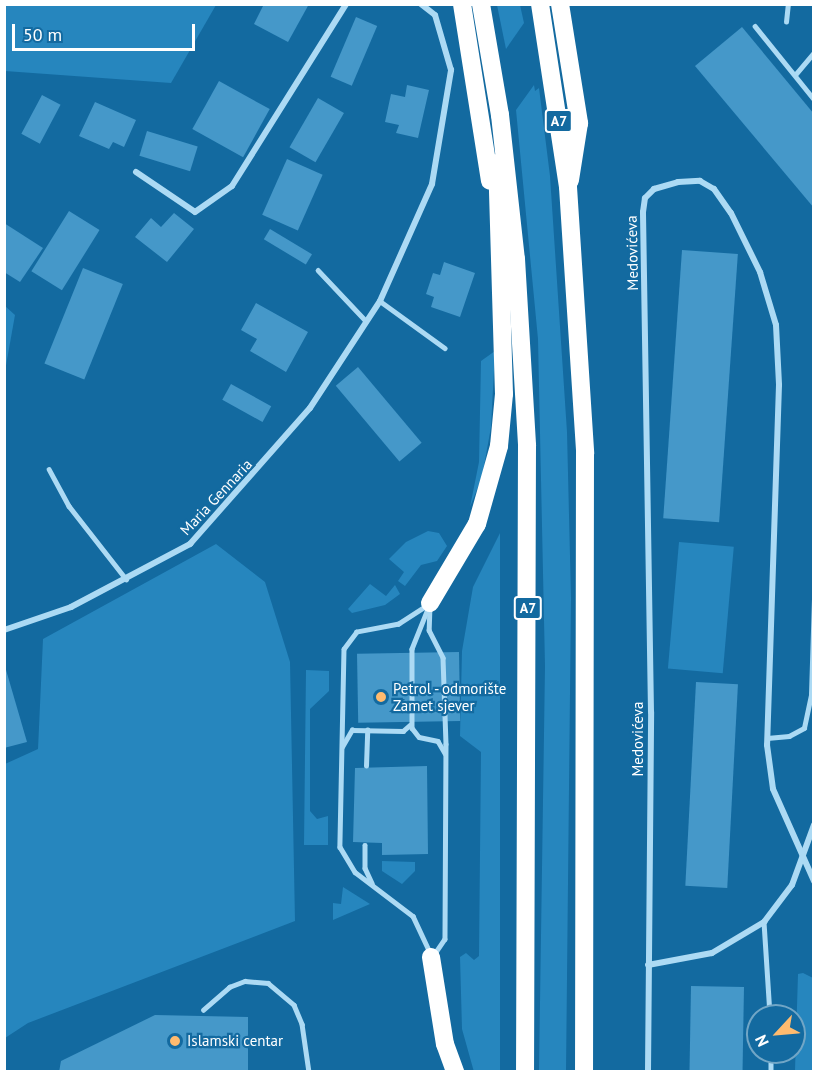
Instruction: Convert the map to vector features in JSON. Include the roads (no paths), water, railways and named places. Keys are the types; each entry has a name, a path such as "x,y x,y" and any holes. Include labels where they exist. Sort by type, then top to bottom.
{"highway":[{"path":"463,4 476,40 492,69"},
{"path":"463,4 485,143 501,276"},
{"name":"A7","path":"481,4 504,145 527,446 525,1071"},
{"path":"560,4 579,135 568,187"},
{"name":"A7","path":"540,6 568,187 587,531 584,1071"},
{"path":"430,603 477,524 489,494 504,394 496,177 504,145"},
{"path":"431,957 445,1044 455,1071"}],"street":[{"path":"136,172 195,212 232,186 346,4"},
{"name":"Maria Gennaria","path":"4,630 71,607 190,544 207,528 310,408 380,301 432,183 451,86 435,15 421,4"},
{"name":"Medovićeva","path":"648,1071 651,712 643,212 645,198 654,189 678,182 700,181 714,189 731,213 760,272 776,325 779,385 767,738 773,789 813,880"},
{"path":"648,965 712,953 764,922 782,903 813,825"}],"lane":[{"path":"786,22 788,4"},
{"path":"756,26 813,99"},
{"path":"795,75 813,52"},
{"path":"318,270 366,321"},
{"path":"380,301 445,348"},
{"path":"49,469 69,506 126,579"},
{"path":"767,738 789,736 804,728 811,694 813,600"},
{"path":"430,603 413,645 412,723 415,734 438,741 446,756"},
{"path":"430,603 429,630 442,658 446,756 445,939 431,957 413,916 349,866 340,847 341,660 350,639 365,628 399,624 430,603"},
{"path":"340,755 348,732 403,731 412,723"},
{"path":"366,766 367,730"},
{"path":"365,845 365,868 374,886"},
{"path":"764,922 769,1004"},
{"path":"203,1010 229,987 245,981 268,982 294,1005 302,1024 309,1071"}],"place":[{"name":"Petrol - odmorište Zamet sjever","path":"381,697"},
{"name":"Islamski centar","path":"175,1041"}]}
